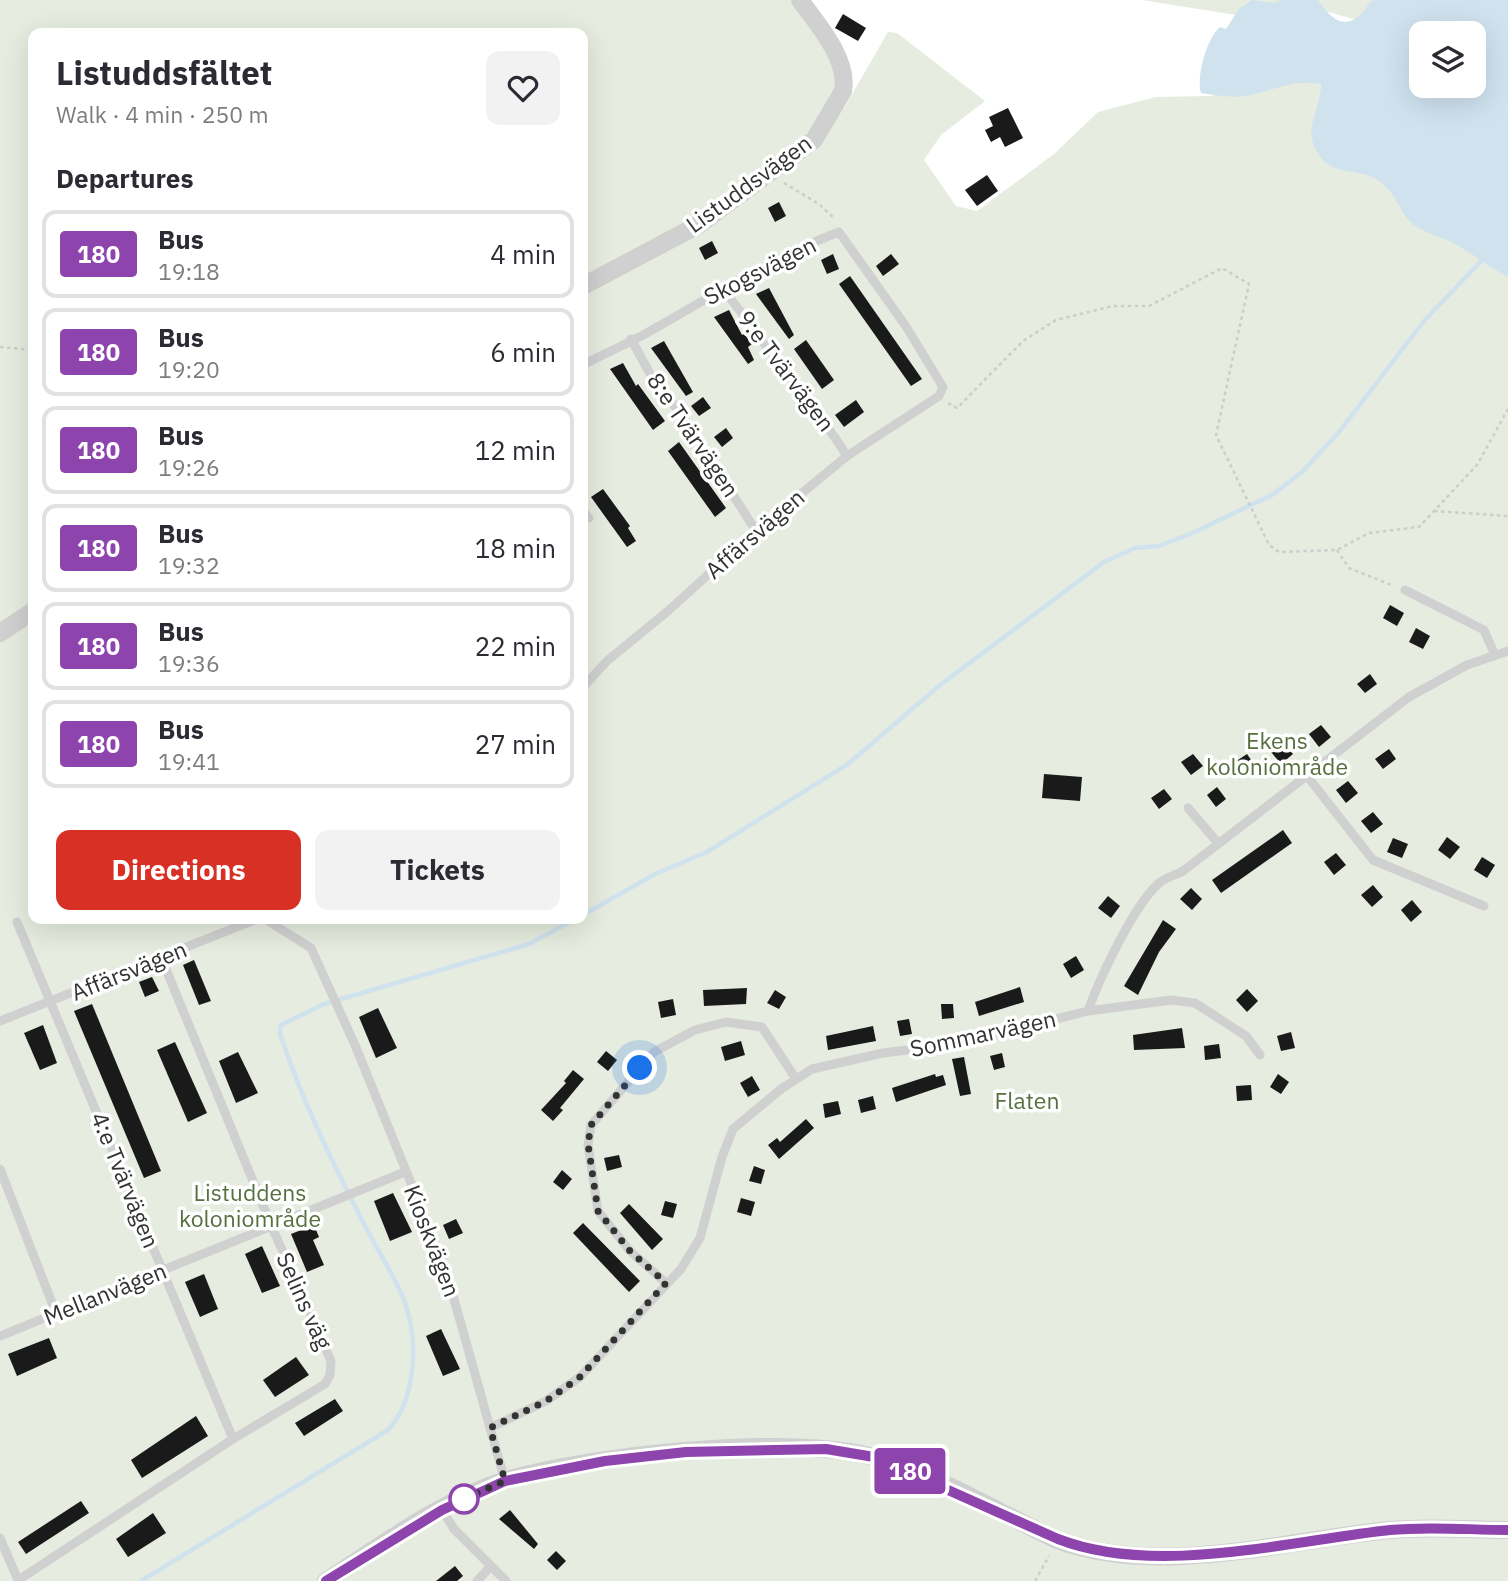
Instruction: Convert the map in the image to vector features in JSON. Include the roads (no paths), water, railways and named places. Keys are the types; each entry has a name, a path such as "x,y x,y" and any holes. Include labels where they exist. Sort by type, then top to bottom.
{"street":[{"name":"Listuddsvägen","path":"588,283 700,224 814,140 843,91 845,82 826,34 800,0"},
{"path":"0,633 28,614"},
{"path":"326,1581 442,1510 505,1481 605,1461 686,1452 826,1449 874,1457 907,1469 1086,1550 1158,1557 1394,1529 1508,1530"}],"lane":[{"name":"Skogsvägen","path":"588,362 631,339 642,336 721,288 804,246 839,232 943,387 939,396"},
{"name":"9:e Tvärvägen","path":"721,288 747,316 848,456"},
{"name":"8:e Tvärvägen","path":"631,339 756,531"},
{"name":"Affärsvägen","path":"588,682 607,661 668,611 756,531 848,456 939,396"},
{"path":"1405,590 1484,630 1494,653"},
{"name":"Sommarvägen","path":"490,1428 546,1401 580,1377 681,1269 700,1238 722,1157 733,1129 796,1079 812,1069 883,1053 955,1044 1088,1011 1099,980 1138,912 1159,883 1183,871 1409,697 1467,665 1494,653 1508,651"},
{"path":"1307,776 1373,860 1484,906"},
{"path":"1188,808 1218,844"},
{"name":"4:e Tvärvägen","path":"17,922 233,1439"},
{"name":"Affärsvägen","path":"0,1021 244,924"},
{"name":"Kioskvägen","path":"273,924 311,948 339,1009 445,1267 505,1481"},
{"name":"Selins väg","path":"18,1580 233,1439 325,1384 330,1375 331,1361 271,1226 161,957"},
{"path":"1088,1011 1171,1000 1195,1003 1246,1036 1260,1055"},
{"path":"666,1283 630,1251 598,1211 588,1144 591,1125 654,1052 695,1030 726,1021 762,1027 796,1079"},
{"path":"0,1169 56,1313"},
{"name":"Mellanvägen","path":"0,1336 405,1172"},
{"path":"442,1510 454,1530 506,1581"},
{"path":"0,1538 18,1580"},
{"path":"477,1581 491,1566"}],"water":[{"path":"1252,0 1274,3 1281,0 1318,0 1331,16 1344,22 1357,17 1371,1 1376,0 1508,0 1508,277 1453,243 1414,225 1381,182 1365,174 1333,167 1319,156 1311,130 1321,84 1291,84 1240,97 1201,93 1201,68 1207,48 1220,27 1226,29 1239,9"}],"waterway":[{"path":"588,912 655,874 707,852 848,764 939,686 1104,562 1135,548 1159,546 1190,534 1272,495 1302,472 1339,432 1424,321 1483,259"},
{"path":"141,1581 388,1430 397,1418 409,1389 413,1356 407,1309 318,1130 280,1034 281,1025 324,1004 529,944 566,924"}],"park label":[{"name":"Ekens koloniområde","path":"1277,754"},
{"name":"Flaten","path":"1027,1101"},
{"name":"Listuddens koloniområde","path":"250,1206"}]}
